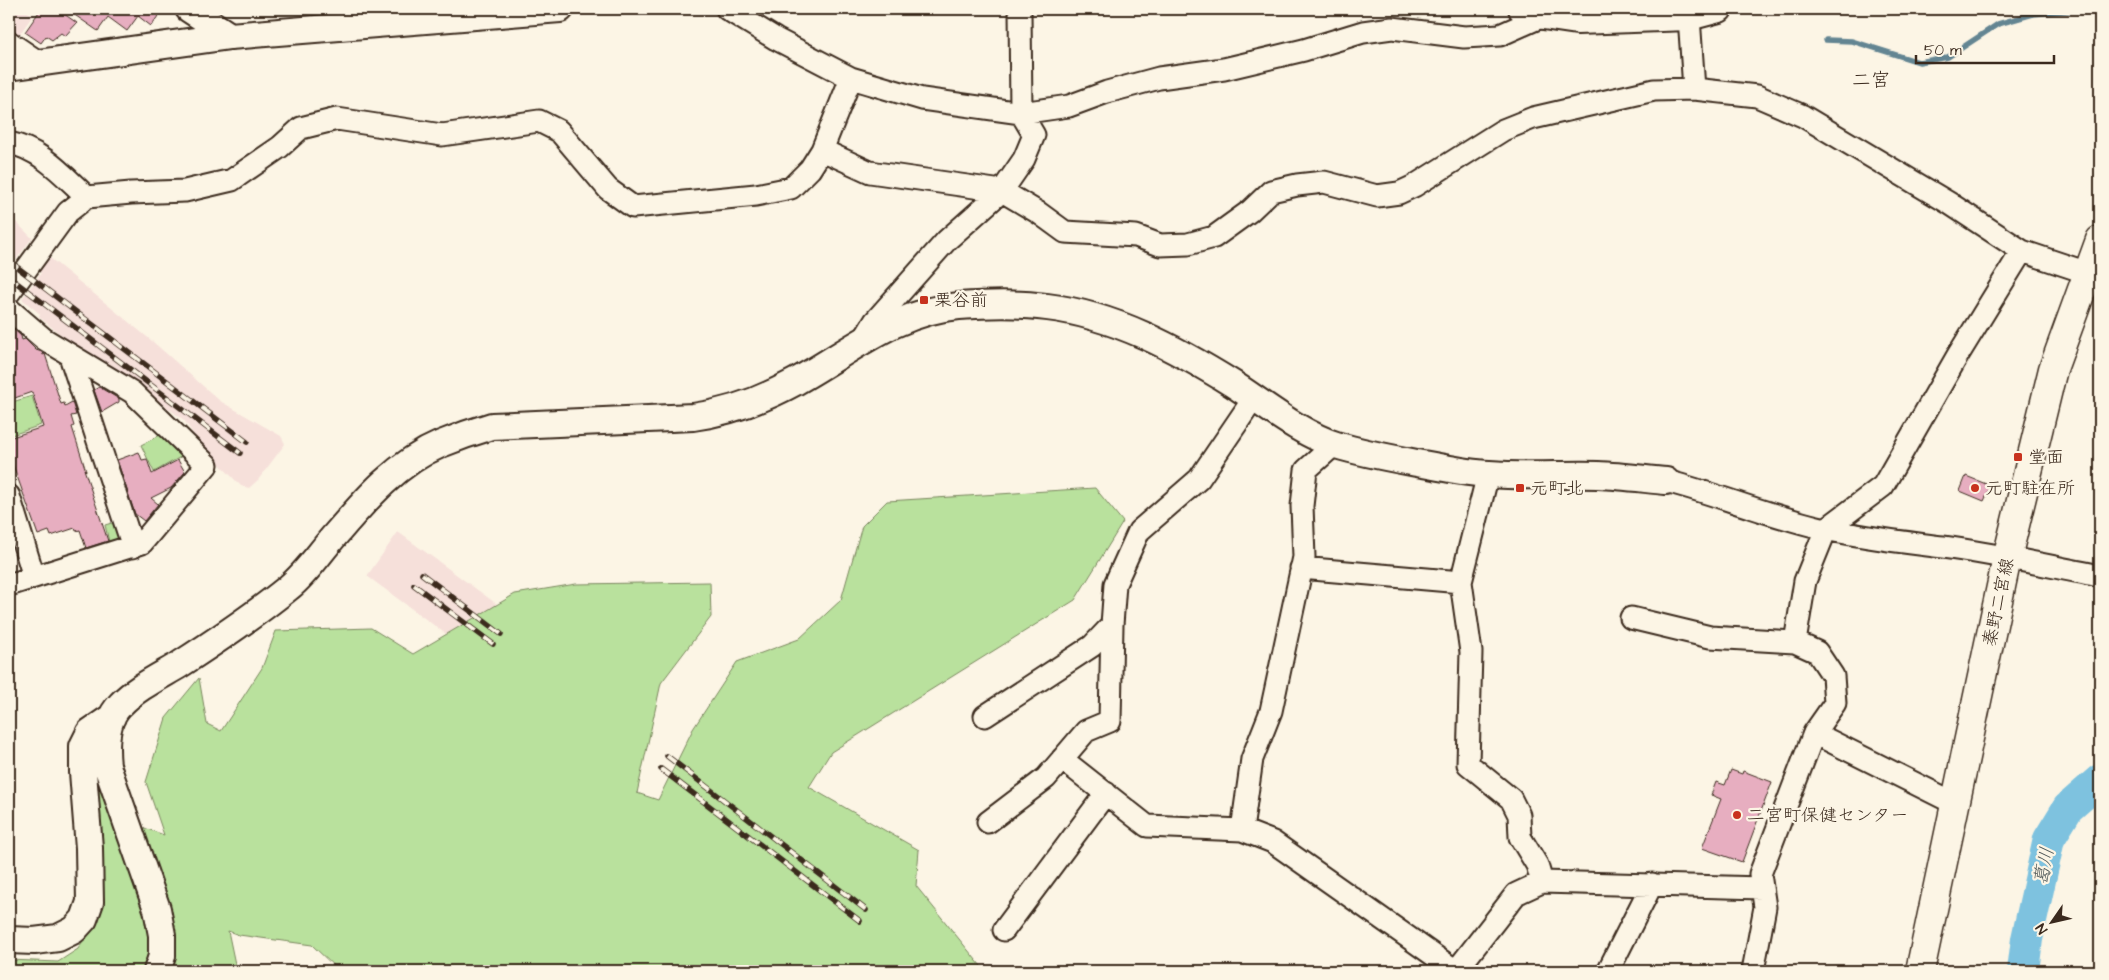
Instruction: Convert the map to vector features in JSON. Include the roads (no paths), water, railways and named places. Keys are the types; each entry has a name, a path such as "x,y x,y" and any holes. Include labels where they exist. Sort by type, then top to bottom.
{"main road":[{"name":"秦野二宮線","path":"1920,971 2007,558 2053,369 2100,240"}],"street":[{"path":"189,9 230,36"},
{"path":"9,67 230,36 519,10 560,9"},
{"path":"727,9 776,39 850,78 922,99 1021,113 1069,106 1107,92 1159,78 1224,69 1304,50 1363,32 1392,28 1464,37 1500,35 1532,13 1577,21 1689,17 1719,9"},
{"path":"864,339 875,321 947,240 1002,191 1024,159 1034,135 1021,113 1022,59 1020,9"},
{"path":"1689,17 1694,90"},
{"path":"9,42 40,63"},
{"path":"9,293 68,212 87,197 185,191 232,180 280,148 301,128 337,119 442,135 539,121 559,131 608,189 633,207 756,195 791,188 810,169 822,150 850,78"},
{"path":"822,150 870,172 1002,191 1039,213 1065,232 1136,236 1160,245 1188,244 1214,236 1250,210 1271,191 1297,184 1324,182 1377,196 1398,193 1414,186 1503,130 1533,118 1654,90 1694,90 1757,96 1803,116 1949,203 2022,251 2088,273"},
{"path":"9,143 40,155 87,197"},
{"path":"1795,642 1805,581 1826,529 1883,486 1958,355 2022,251"},
{"path":"157,971 162,956 162,935 157,909 107,766 105,744 112,717 119,706 151,681 237,626 290,587 312,564 357,509 386,480 416,457 440,444 492,426 693,417 721,413 742,407 796,382 864,339 923,312 955,306 995,304 1047,307 1079,313 1152,339 1193,359 1306,432 1334,445 1396,459 1488,474 1599,475 1666,481 1826,529 1882,541 1943,547 2100,576"},
{"path":"9,309 44,339 132,392 207,465 142,542 133,547 9,584"},
{"path":"70,356 133,547"},
{"path":"988,822 1046,778 1086,731 1110,721 1112,625 1115,584 1139,530 1199,479 1254,398"},
{"path":"1242,830 1252,759 1271,711 1304,557 1302,506 1306,470 1334,445"},
{"path":"1488,474 1461,582 1471,652 1468,764 1511,799 1519,815 1520,837 1537,865 1542,882"},
{"path":"9,496 34,577"},
{"path":"1301,568 1461,582"},
{"path":"1631,618 1710,637 1795,642 1817,652 1833,676 1835,703 1814,733 1760,874 1765,907 1753,971"},
{"path":"985,716 1092,646 1112,625"},
{"path":"9,940 34,941 58,938 74,930 84,918 90,902 83,746 90,732 112,717"},
{"path":"1814,733 1956,804"},
{"path":"1062,759 1147,826 1242,830 1273,842 1456,971 1516,894 1542,882 1762,888"},
{"path":"1004,930 1106,793"},
{"path":"1608,971 1652,884"}],"waterway":[{"path":"1826,40 1852,41 1919,62 1948,57 1998,24 2033,14 2084,9 2100,11"},
{"name":"葛川","path":"2023,971 2027,939 2049,839 2068,808 2100,780"}],"railway":[{"path":"9,261 247,442"},
{"path":"9,277 240,453"},
{"path":"422,574 501,634"},
{"path":"414,585 493,644"},
{"path":"667,756 866,910"},
{"path":"661,769 860,921"}],"place":[{"name":"栗谷前","path":"924,300"},
{"name":"堂面","path":"2018,457"},
{"name":"元町北","path":"1520,488"},
{"name":"元町駐在所","path":"1975,488"},
{"name":"二宮町保健センター","path":"1737,815"}],"district":[{"name":"二宮","path":"1871,79"}]}
